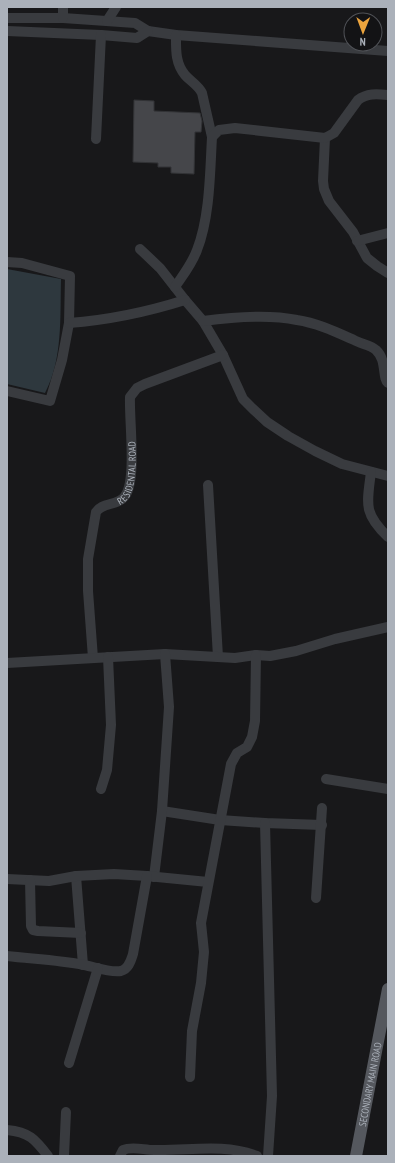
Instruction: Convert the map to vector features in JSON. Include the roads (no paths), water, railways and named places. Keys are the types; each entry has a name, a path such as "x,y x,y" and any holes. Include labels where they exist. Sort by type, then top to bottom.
{"main road":[{"name":"SECONDARY MAIN ROAD","path":"356,1156 386,1012 388,989"}],"street":[{"path":"62,18 63,7"},
{"path":"107,21 116,7"},
{"path":"148,31 137,38 9,31 9,18 62,18 135,23 148,31 176,35 388,51"},
{"path":"96,139 101,35"},
{"path":"175,287 192,262 202,236 210,187 212,137 202,93 199,88 185,75 178,64 176,58 176,35"},
{"path":"212,137 219,130 235,128 325,138 334,133 358,100 362,97 374,94 388,95"},
{"path":"325,138 323,181 324,189 329,201 353,232 367,258 388,273"},
{"path":"357,241 388,233"},
{"path":"140,249 160,268 203,321 223,355 243,399 267,422 288,436 342,464 388,476"},
{"path":"7,262 22,263 70,276 69,323 62,360 50,401 7,391"},
{"path":"69,323 124,317 158,309 185,300"},
{"path":"203,321 229,318 280,317 313,324 375,348 383,360 386,380 388,383"},
{"name":"RESIDENTAL ROAD","path":"93,658 88,592 88,559 96,512 101,507 122,500 130,485 132,467 130,397 137,388 145,384 223,355"},
{"path":"371,472 369,492 369,508 371,516 375,524 388,537"},
{"path":"208,485 218,657"},
{"path":"7,663 165,654 236,658 256,655 270,656 296,651 388,626"},
{"path":"7,956 121,971 126,969 131,962 150,876 162,811 169,707 165,654"},
{"path":"190,1077 192,1031 201,983 204,952 201,923 231,764 236,753 247,747 253,729 256,655"},
{"path":"101,789 107,770 112,725 108,657"},
{"path":"326,779 388,789"},
{"path":"316,898 322,808"},
{"path":"162,811 220,820 322,825"},
{"path":"265,823 272,1096 268,1156"},
{"path":"7,879 49,881 76,876 114,874 208,882"},
{"path":"76,876 83,965"},
{"path":"30,880 31,926 33,930 38,932 81,933"},
{"path":"69,1063 98,968"},
{"path":"64,1156 66,1112"},
{"path":"7,1130 23,1132 30,1136 48,1156"},
{"path":"120,1156 126,1149 154,1153 199,1152 228,1149 257,1156"}]}
